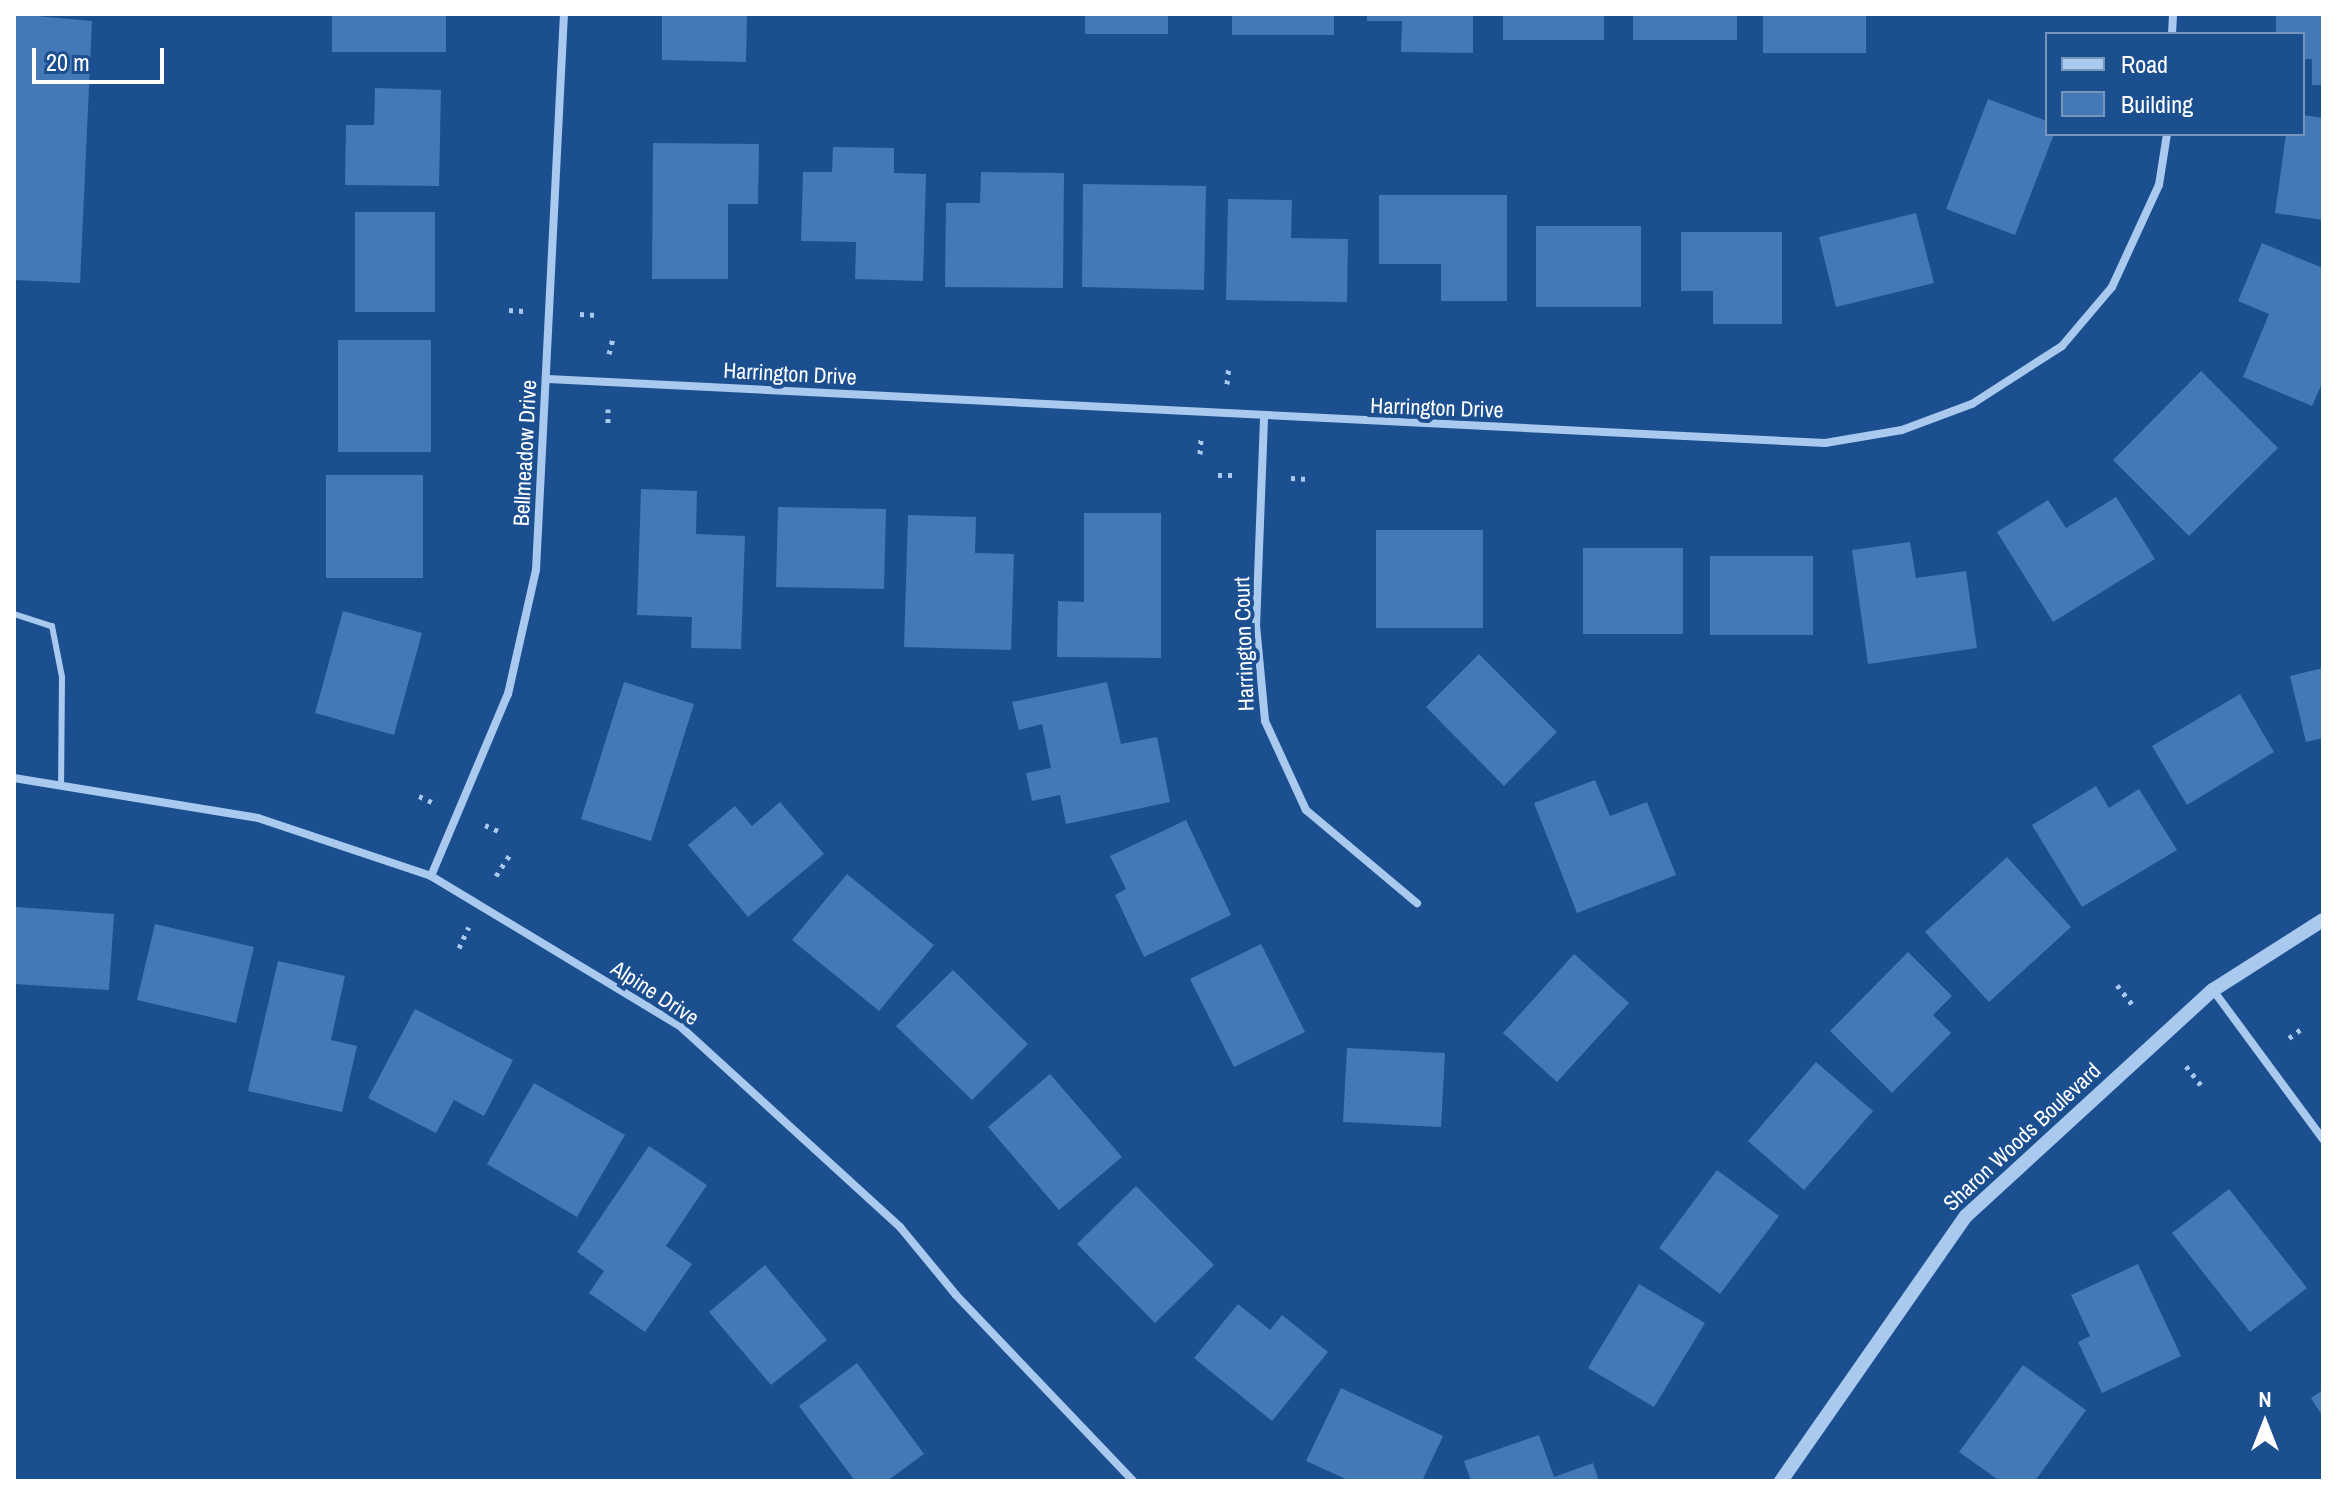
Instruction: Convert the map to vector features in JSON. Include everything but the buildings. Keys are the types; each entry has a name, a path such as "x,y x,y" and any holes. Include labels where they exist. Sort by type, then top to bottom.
{"street":[{"name":"Bellmeadow Drive","path":"431,876 508,694 536,570 564,14"},
{"name":"Harrington Drive","path":"548,379 1264,419 1825,443 1902,430 1972,404 2062,346 2112,287 2159,185 2167,136"},
{"name":"Harrington Court","path":"1264,419 1256,625 1265,721 1306,810 1417,903"},
{"name":"Alpine Drive","path":"14,778 258,818 431,876 681,1027 900,1227 956,1295 1133,1481"},
{"name":"Sharon Woods Boulevard","path":"1781,1481 1966,1216 2213,990 2323,920"},
{"path":"2213,990 2323,1139"}],"lane":[{"path":"14,614 52,626 62,677 61,784"}],"path":[{"path":"509,310 526,311"},
{"path":"580,314 597,315"},
{"path":"609,354 613,338"},
{"path":"1227,384 1229,366"},
{"path":"608,409 608,427"},
{"path":"1200,454 1201,436"},
{"path":"1218,475 1238,475"},
{"path":"1291,478 1308,479"},
{"path":"419,796 437,805"},
{"path":"485,825 501,832"},
{"path":"496,876 511,853"},
{"path":"459,948 470,923"},
{"path":"2117,985 2132,1004"},
{"path":"2289,1038 2304,1027"},
{"path":"2186,1066 2201,1085"}]}
